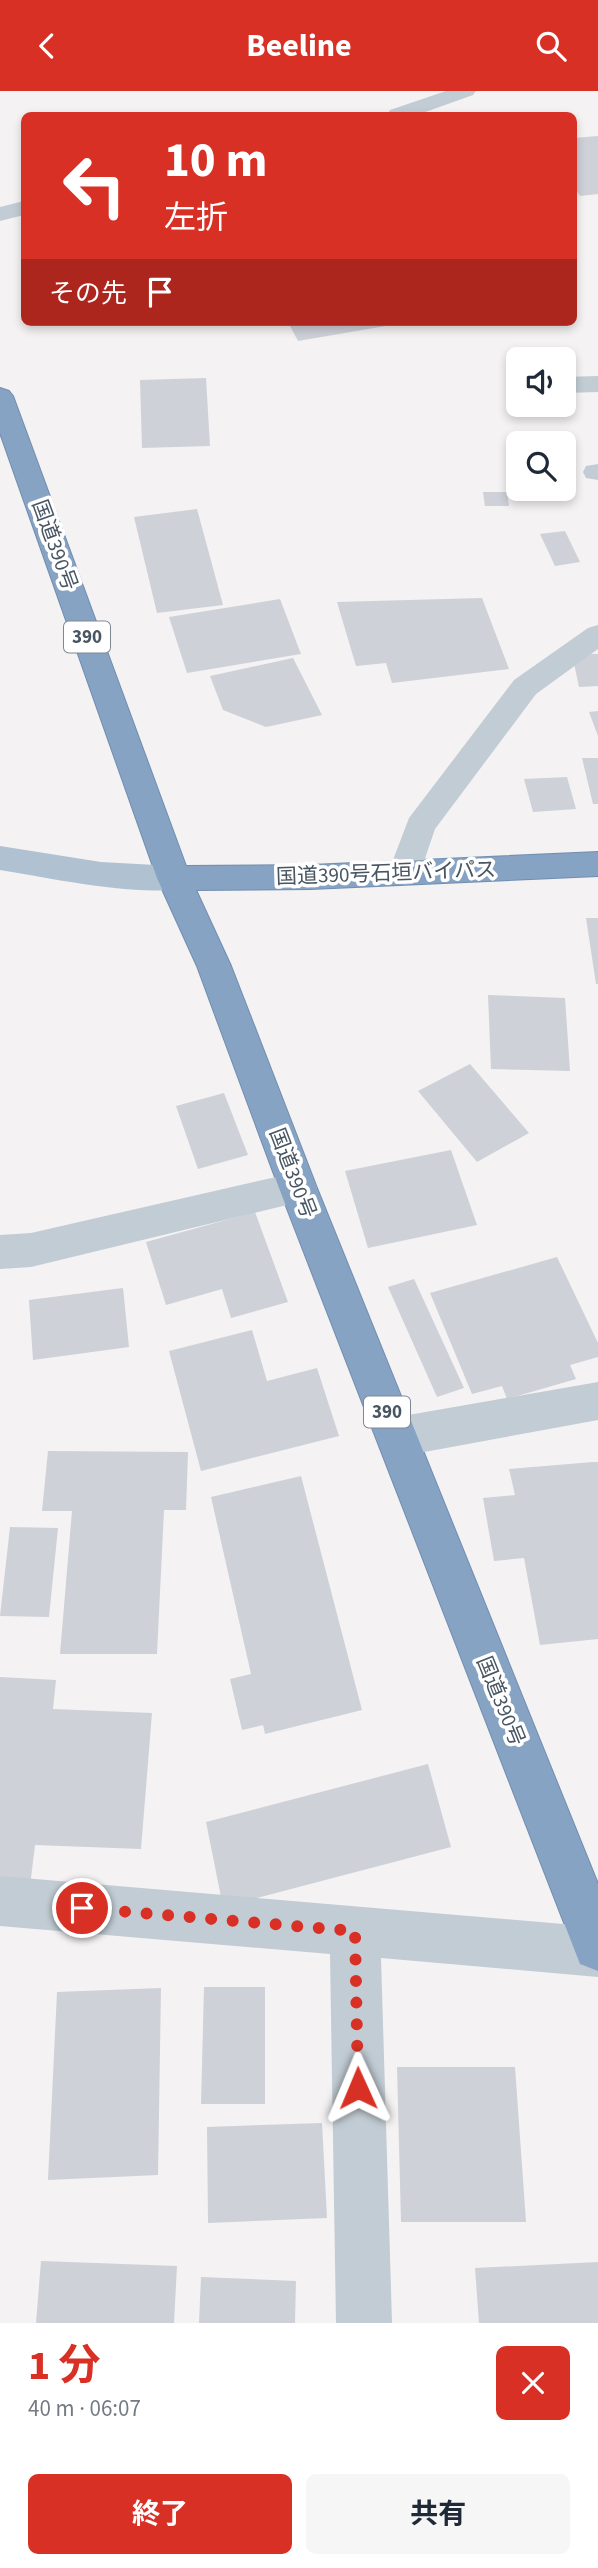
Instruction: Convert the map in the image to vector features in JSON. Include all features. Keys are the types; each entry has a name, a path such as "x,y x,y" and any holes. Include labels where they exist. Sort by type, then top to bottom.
{"highway":[{"name":"国道390号","path":"0,396 174,878 214,966 298,1188 598,1946"},
{"name":"国道390号石垣バイパス","path":"174,878 260,878 598,864"}],"main road":[{"path":"0,858 101,874 174,878"}],"street":[{"path":"406,112 466,91"},
{"path":"0,214 21,209"},
{"path":"576,385 598,384"},
{"path":"405,873 421,826 525,687 598,635"},
{"path":"0,1252 31,1250 298,1188"},
{"path":"397,1437 598,1401"},
{"path":"0,1901 598,1952"},
{"path":"355,1931 364,2323"}],"building":[{"path":"598,136 598,194 580,196 577,192 577,138"},
{"path":"290,326 386,326 298,341"},
{"path":"206,378 210,446 142,448 140,380"},
{"path":"483,492 506,492 509,506 485,506"},
{"path":"197,509 223,605 157,613 134,517"},
{"path":"565,531 580,562 555,566 540,534"},
{"path":"482,598 509,669 392,683 386,663 356,666 337,602"},
{"path":"280,599 301,654 187,673 169,617"},
{"path":"572,654 598,654 598,686 579,687"},
{"path":"293,658 322,715 266,727 223,710 210,676"},
{"path":"598,711 598,736 589,712"},
{"path":"582,758 598,758 598,804 593,804"},
{"path":"567,777 576,809 533,812 524,779"},
{"path":"586,918 598,918 598,984 596,984"},
{"path":"488,995 565,998 570,1071 491,1069"},
{"path":"470,1064 529,1133 477,1162 418,1091"},
{"path":"224,1093 248,1155 198,1169 176,1106"},
{"path":"451,1150 477,1225 368,1248 345,1171"},
{"path":"255,1212 288,1302 231,1318 222,1289 166,1305 146,1242"},
{"path":"557,1257 598,1343 598,1357 570,1365 576,1379 507,1399 502,1386 472,1394 430,1293"},
{"path":"414,1279 464,1388 437,1397 388,1287"},
{"path":"123,1288 129,1347 33,1360 29,1300"},
{"path":"252,1330 267,1381 317,1368 339,1436 201,1471 169,1351"},
{"path":"48,1451 188,1452 186,1510 164,1510 157,1654 60,1654 72,1511 42,1511"},
{"path":"598,1462 598,1639 540,1645 524,1558 494,1561 483,1498 515,1495 509,1469"},
{"path":"301,1476 362,1710 265,1734 263,1725 242,1730 230,1679 251,1674 211,1497"},
{"path":"10,1527 58,1528 49,1617 0,1616"},
{"path":"0,1677 56,1680 53,1709 152,1713 141,1849 35,1845 29,1894 0,1893"},
{"path":"428,1764 451,1847 223,1907 206,1822"},
{"path":"204,1987 265,1987 265,2104 201,2104"},
{"path":"161,1988 158,2175 48,2180 57,1992"},
{"path":"397,2067 515,2067 526,2222 401,2222"},
{"path":"322,2123 327,2218 208,2223 207,2127"},
{"path":"41,2261 177,2266 174,2323 36,2323"},
{"path":"598,2262 598,2323 479,2323 475,2268"},
{"path":"201,2277 296,2281 295,2323 199,2323"}],"route":[{"path":"82,1908 355,1931 358,2088"}]}
